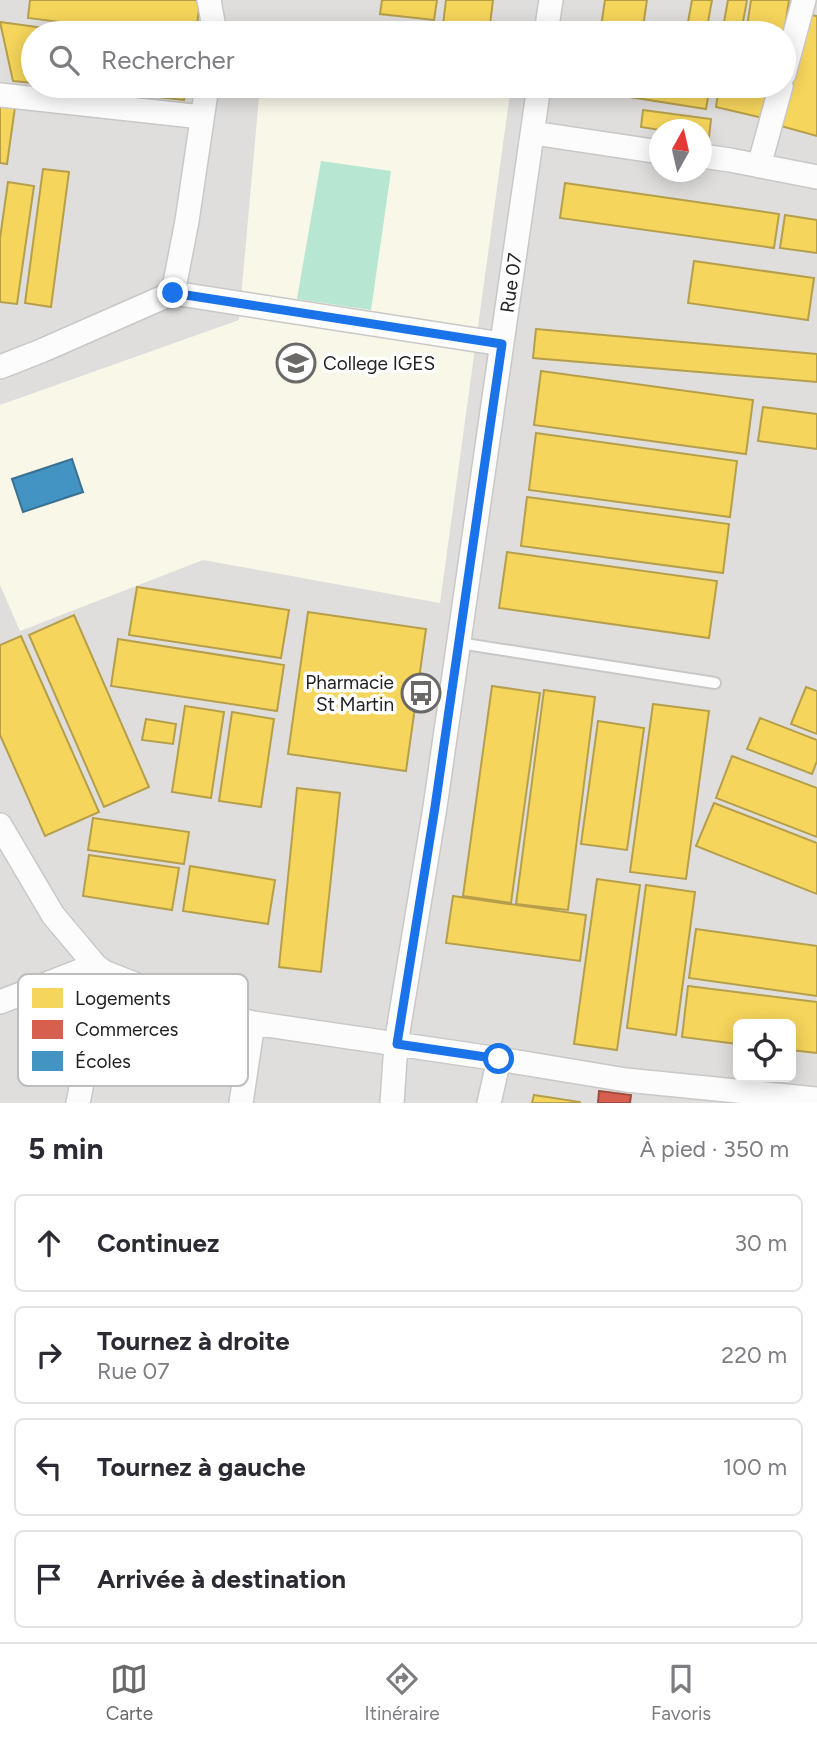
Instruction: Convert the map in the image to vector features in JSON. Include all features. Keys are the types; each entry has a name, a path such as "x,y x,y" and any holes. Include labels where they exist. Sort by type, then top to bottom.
{"street":[{"path":"209,0 213,21"},
{"path":"548,21 551,0"},
{"path":"796,30 804,0"},
{"path":"0,95 21,97"},
{"path":"28,98 202,117"},
{"path":"173,293 187,221 205,98"},
{"name":"Rue 07","path":"392,1103 397,1044 459,643 537,98"},
{"path":"759,166 777,98"},
{"path":"533,133 649,150"},
{"path":"712,158 817,177"},
{"path":"0,367 173,293 502,344"},
{"path":"1,832 53,915 100,968 114,974"},
{"path":"82,974 100,968"},
{"path":"99,974 100,968"},
{"path":"0,1002 18,996"},
{"path":"248,1022 626,1080 817,1099"},
{"path":"248,1056 253,1023"},
{"path":"489,1103 499,1059"}],"lane":[{"path":"459,643 715,683"}],"shaded area":[{"path":"0,0 817,0 817,1103 0,1103"},
{"name":"College IGES","path":"259,98 509,98 440,603 203,560 20,631 0,585 0,405 239,320"}],"green space":[{"path":"321,161 391,171 371,310 297,299"}],"building: Logements":[{"path":"30,0 200,0 197,21 52,21 28,18"},
{"path":"382,0 437,0 434,20 380,14"},
{"path":"446,0 493,0 490,21 443,21"},
{"path":"605,0 647,0 644,21 602,21"},
{"path":"692,0 712,0 708,21 688,21"},
{"path":"728,0 747,0 743,21 724,21"},
{"path":"751,0 789,0 786,21 748,21"},
{"path":"810,15 817,16 817,136 781,126 788,98 796,98 796,69"},
{"path":"0,22 21,25 21,82 13,81"},
{"path":"636,98 708,98 706,109"},
{"path":"717,98 767,98 763,118 716,107"},
{"path":"0,105 15,107 7,164 0,163"},
{"path":"643,110 711,119 649,119 649,128 641,127"},
{"path":"43,169 69,172 51,307 25,303"},
{"path":"8,182 34,186 17,304 0,302 0,238"},
{"path":"565,183 779,214 774,248 560,218"},
{"path":"785,215 817,220 817,253 780,248"},
{"path":"694,261 814,278 808,320 688,303"},
{"path":"536,329 817,354 817,382 533,358"},
{"path":"541,371 753,400 746,454 534,425"},
{"path":"763,407 817,414 817,449 758,441"},
{"path":"536,433 737,461 730,517 529,490"},
{"path":"527,497 729,524 723,573 521,546"},
{"path":"507,552 717,581 709,638 499,608"},
{"path":"137,587 289,610 281,658 129,635"},
{"path":"308,612 426,629 406,771 288,754"},
{"path":"74,615 149,787 104,807 29,635"},
{"path":"21,636 99,812 45,836 0,735 0,645"},
{"path":"118,639 284,665 277,711 111,686"},
{"path":"492,686 540,693 511,903 463,896"},
{"path":"806,687 817,691 817,734 791,724"},
{"path":"544,690 595,697 568,910 516,904"},
{"path":"653,704 709,711 686,879 630,872"},
{"path":"185,706 224,712 211,798 172,792"},
{"path":"232,712 274,719 261,807 219,801"},
{"path":"760,718 817,740 817,761 812,774 747,749"},
{"path":"146,719 176,724 173,744 142,740"},
{"path":"598,721 644,728 627,850 581,844"},
{"path":"732,756 817,788 817,837 716,798"},
{"path":"297,788 340,793 321,972 279,967"},
{"path":"714,803 817,843 817,894 696,846"},
{"path":"93,818 189,832 184,864 88,850"},
{"path":"89,855 179,868 172,910 83,896"},
{"path":"190,866 275,880 268,924 183,911"},
{"path":"597,879 640,885 617,1050 574,1044"},
{"path":"646,885 695,892 676,1035 627,1028"},
{"path":"453,896 586,915 580,961 446,943"},
{"path":"696,929 817,946 817,996 689,978"},
{"path":"688,986 817,1002 817,1053 796,1051 796,1019 733,1019 733,1043 682,1037"},
{"path":"534,1095 580,1102 580,1103 532,1103"}],"building: Commerces":[{"path":"599,1091 631,1095 630,1103 598,1103"}],"building: Écoles":[{"path":"72,459 83,492 23,512 12,479"}],"place":[{"name":"College IGES","path":"296,363"},
{"name":"Pharmacie St Martin","path":"421,693"}],"route":[{"path":"173,293 502,344 435,807 397,1044 499,1059"}]}
